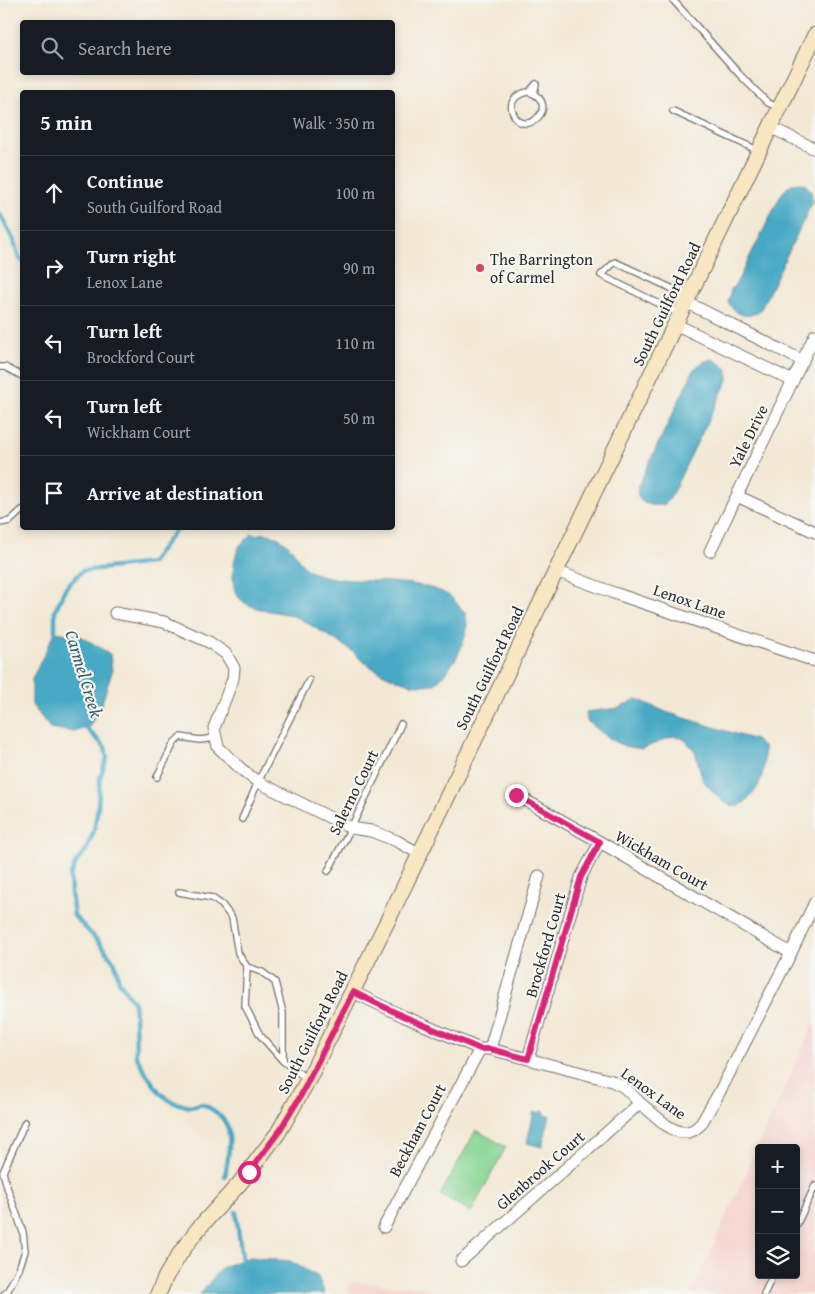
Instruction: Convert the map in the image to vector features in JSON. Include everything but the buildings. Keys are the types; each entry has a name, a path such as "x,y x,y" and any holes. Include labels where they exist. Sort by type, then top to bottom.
{"main road":[{"name":"South Guilford Road","path":"158,1294 171,1268 198,1229 240,1183 278,1133 308,1080 420,854 815,35"}],"street":[{"path":"770,127 815,148"},
{"path":"682,309 803,361"},
{"path":"682,309 793,381"},
{"name":"Yale Drive","path":"710,551 815,335"},
{"path":"737,496 815,532"},
{"name":"Lenox Lane","path":"556,571 815,661"},
{"path":"115,613 164,622 209,642 226,654 234,668 233,679 214,728 218,747 241,769 258,782 351,828 371,831 397,841 420,854"},
{"name":"Wickham Court","path":"516,795 791,953"},
{"name":"Brockford Court","path":"528,1059 581,877 600,842"},
{"name":"Brockford Court","path":"485,1049 539,876"},
{"name":"Lenox Lane","path":"353,992 403,1016 485,1049 612,1081 624,1087 666,1125 680,1132 688,1132 701,1124 719,1094 815,902"},
{"name":"Beckham Court","path":"384,1226 485,1049"},
{"name":"Glenbrook Court","path":"461,1261 640,1103"}],"lane":[{"path":"673,0 739,74 768,103 780,108"},
{"path":"531,93 538,97 541,102 542,111 537,119 524,123 515,117 511,108 512,103 519,94 531,93"},
{"path":"673,111 759,150"},
{"path":"615,262 682,309 601,275 615,262"},
{"path":"0,368 5,367 20,375"},
{"path":"0,523 10,521 20,512"},
{"path":"242,818 309,680"},
{"name":"Salerno Court","path":"328,871 401,724"},
{"path":"157,777 174,743 180,737 200,740 216,738"},
{"path":"179,892 212,898 222,905 232,918 238,953 247,967 244,1006 260,1035 283,1061 308,1080"},
{"path":"247,967 262,972 275,982 283,1012 283,1061"},
{"path":"4,1294 7,1292 19,1268 25,1251 23,1232 3,1172 25,1122"},
{"path":"800,1218 815,1186"},
{"path":"764,1294 771,1279"}],"shaded area":[{"path":"815,1021 815,1294 691,1294 755,1153 755,1279 800,1279 800,1144 759,1144"},
{"path":"350,1282 424,1287 438,1294 348,1294"}],"green space":[{"path":"476,1130 506,1147 471,1212 440,1195"}],"water":[{"path":"802,183 811,191 812,203 761,309 752,315 738,313 728,302 731,289 736,284 782,193 791,184"},
{"path":"712,359 724,367 728,380 669,500 664,505 645,503 638,495 638,486 694,369 703,362"},
{"path":"252,533 255,535 271,535 280,539 292,549 305,568 317,574 334,578 414,584 443,592 454,600 462,611 466,612 466,633 457,657 435,684 422,685 403,682 373,668 346,647 300,619 257,608 242,601 235,590 233,577 234,562 241,544"},
{"path":"55,632 81,636 110,654 112,672 101,706 89,727 74,732 50,728 32,705 32,679"},
{"path":"637,699 666,712 755,740 764,748 764,766 760,782 752,795 738,807 723,802 703,781 695,751 684,739 673,736 642,749 624,746 609,738 587,721 586,712 619,708"},
{"path":"541,1111 545,1112 545,1115 550,1116 542,1147 527,1143 534,1112 540,1113"},
{"path":"250,1257 290,1261 318,1277 325,1294 200,1294 222,1267"}],"waterway":[{"name":"Carmel Creek","path":"0,214 20,258"},
{"name":"Carmel Creek","path":"57,637 55,632 55,611 66,587 82,571 151,563 176,530"},
{"name":"Carmel Creek","path":"84,723 86,728 105,747 107,758 100,778 94,831 86,850 77,861 70,876 74,916 99,942 115,963 119,981 134,1003 136,1056 160,1093 172,1102 190,1107 202,1104 219,1114 224,1120 229,1135 225,1176"},
{"name":"Carmel Creek","path":"236,1212 242,1259"}],"place":[{"name":"The Barrington of Carmel","path":"480,268"}],"route":[{"path":"249,1172 278,1133 300,1097 353,992 480,1049 490,1049 528,1059 581,877 600,842 516,795"}]}
